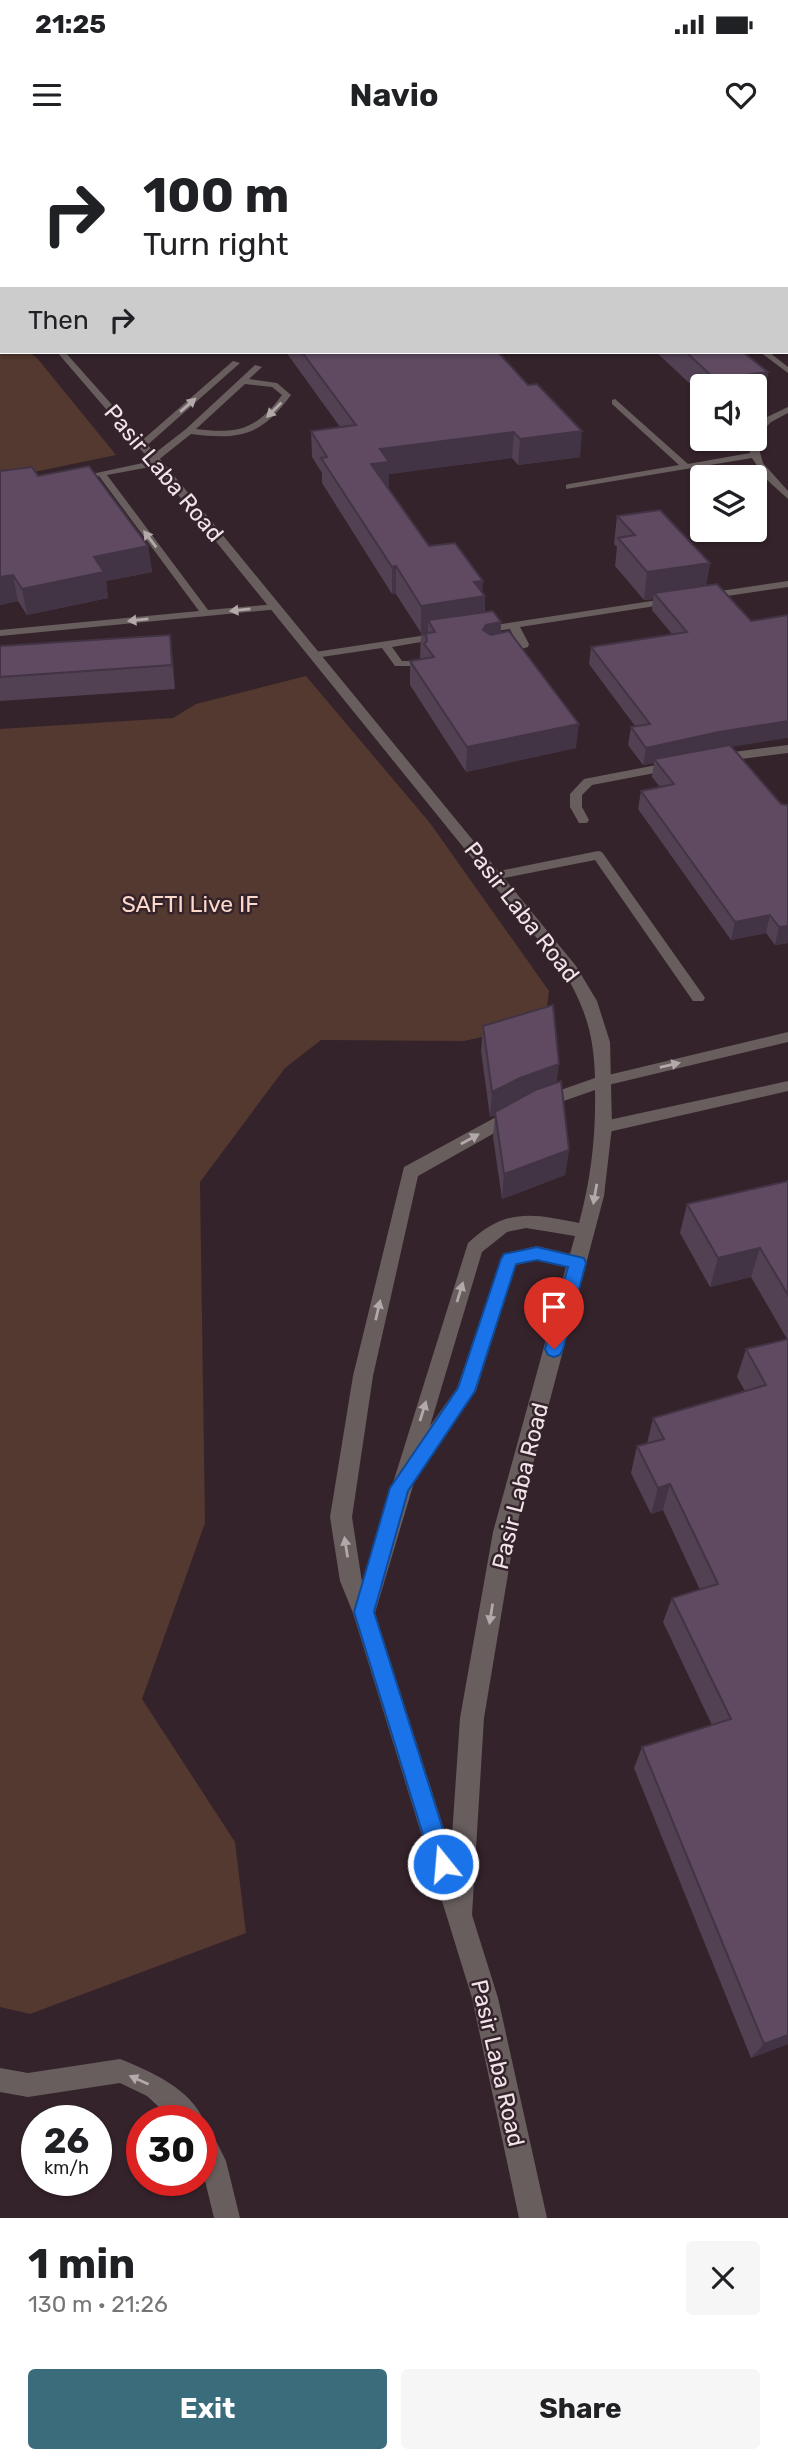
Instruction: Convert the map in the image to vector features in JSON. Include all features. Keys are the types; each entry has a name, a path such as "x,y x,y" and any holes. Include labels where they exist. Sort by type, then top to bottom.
{"street":[{"name":"Pasir Laba Road","path":"63,354 155,461 571,970 589,1001 602,1042 604,1127 595,1196 504,1532 472,1718 459,1915 485,1998 533,2218"},
{"path":"459,1915 364,1612 351,1581 341,1517 363,1376 410,1171 525,1109 604,1081"},
{"path":"364,1612 399,1488 474,1248 490,1230 521,1219 586,1231"},
{"path":"399,1488 466,1391 509,1259 537,1253 578,1263"}],"lane":[{"path":"767,354 788,371"},
{"path":"141,446 236,363"},
{"path":"75,478 155,461 258,367"},
{"path":"189,431 225,436 243,434 256,427 287,395 274,385 243,380"},
{"path":"615,401 686,467"},
{"path":"767,421 788,410"},
{"path":"753,451 770,479 788,496"},
{"path":"569,487 753,455"},
{"path":"101,473 206,614"},
{"path":"698,597 788,584"},
{"path":"474,631 685,599"},
{"path":"0,634 275,607"},
{"path":"489,653 523,647 524,644 513,625"},
{"path":"315,655 449,635"},
{"path":"384,645 398,664 420,663"},
{"path":"709,760 788,749"},
{"path":"735,755 744,765"},
{"path":"583,820 576,807 576,794 588,782 682,765"},
{"path":"494,876 598,855 698,998"},
{"path":"604,1081 788,1037"},
{"path":"604,1127 788,1086"},
{"path":"0,2080 28,2085 120,2071 156,2087 175,2105"},
{"path":"217,2177 227,2218"}],"green space":[{"path":"0,354 31,354 116,455 0,479"},
{"name":"SAFTI Live IF","path":"306,676 430,823 549,991 545,1023 464,1041 321,1040 285,1068 200,1182 205,1523 142,1699 235,1842 246,1933 30,2014 0,2007 0,729 173,718 196,704"}],"building":[{"path":"303,354 500,354 528,385 537,384 582,431 520,439 514,432 380,449 389,462 371,464 429,546 455,543 483,581 474,582 485,596 421,606 396,566 392,567 321,458 327,457 311,431 356,425"},
{"path":"688,354 746,354 768,372 710,374"},
{"path":"89,466 148,546 94,557 104,572 22,589 13,575 0,577 0,471 32,467 38,476"},
{"path":"660,510 710,563 647,572 618,538 635,535 617,516"},
{"path":"717,584 751,621 788,615 788,721 646,748 631,727 650,724 591,647 687,632 654,593"},
{"path":"493,611 501,622 486,625 483,630 491,635 509,631 579,724 467,747 410,661 434,657 424,644 427,641 426,635 421,634 435,632 428,620"},
{"path":"170,635 172,665 0,677 0,646"},
{"path":"730,745 781,804 788,805 788,926 779,927 770,915 735,922 641,791 674,784 654,759"},
{"path":"553,1005 559,1064 520,1078 492,1092 483,1026"},
{"path":"561,1081 569,1150 504,1174 495,1112 535,1090"},
{"path":"788,1181 788,1295 760,1248 718,1258 687,1204"},
{"path":"788,1339 788,2035 764,2044 642,1747 731,1719 672,1598 718,1584 670,1484 658,1488 637,1446 664,1439 653,1418 766,1385 746,1349"}],"route":[{"path":"443,1864 364,1612 399,1488 466,1391 509,1259 537,1253 578,1263 554,1349"}]}
